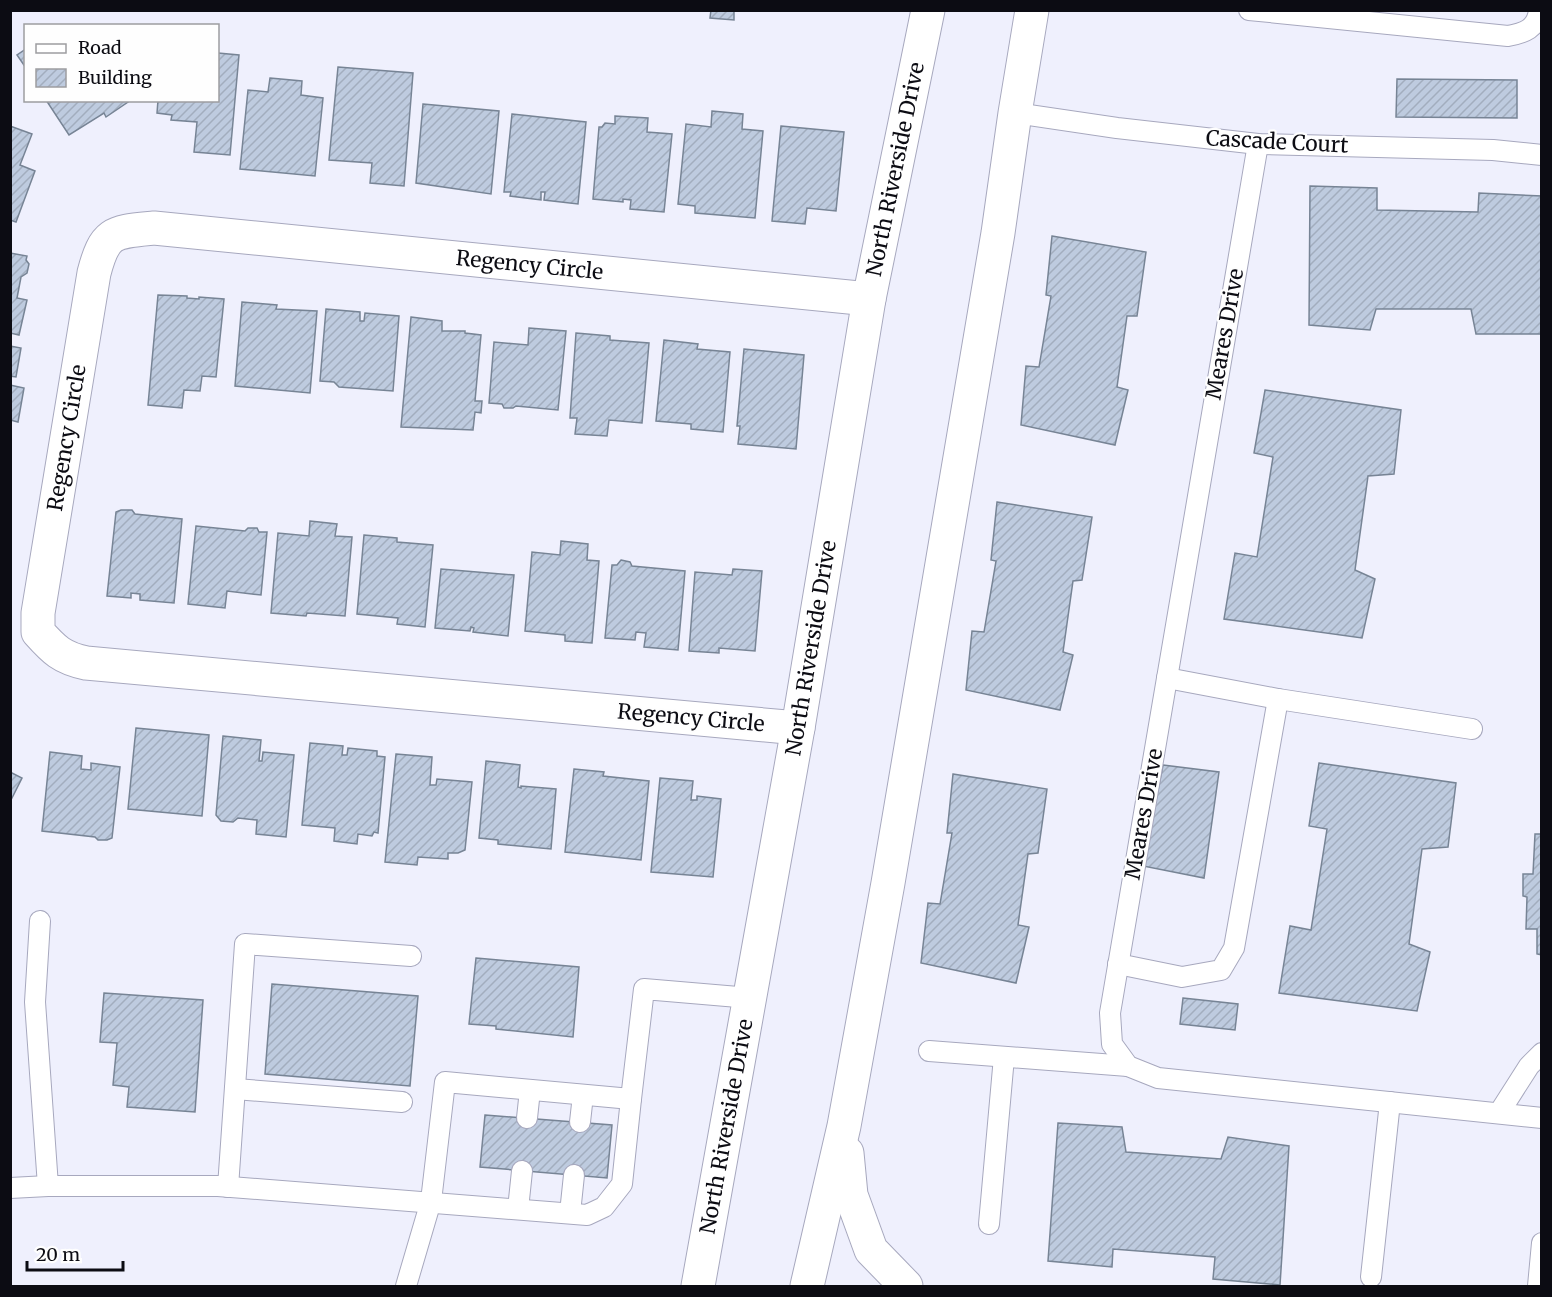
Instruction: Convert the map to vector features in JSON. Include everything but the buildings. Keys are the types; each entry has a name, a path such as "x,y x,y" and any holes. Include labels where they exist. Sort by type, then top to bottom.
{"main road":[{"name":"North Riverside Drive","path":"698,1287 798,728 869,298 927,10"},
{"path":"807,1287 844,1126 888,882 988,292 1032,10"},
{"name":"Regency Circle","path":"798,728 86,663 69,659 55,651 38,632 38,613 93,273 99,251 110,236 130,230 154,228 869,298"},
{"path":"844,1126 851,1195 872,1250 906,1287"}],"lane":[{"path":"1249,10 1408,18 1508,36 1527,33 1538,20 1539,10"},
{"name":"Cascade Court","path":"1015,113 1257,144 1493,150 1542,155"},
{"name":"Meares Drive","path":"1128,1066 1112,1044 1110,1013 1257,144"},
{"path":"1167,678 1278,699 1472,729"},
{"path":"1119,964 1182,977 1221,970 1234,948 1278,699"},
{"path":"40,921 35,1002 48,1186"},
{"path":"228,1187 245,944 411,956"},
{"path":"10,1188 48,1186 228,1187 431,1201 587,1215 604,1207 622,1184 644,989 750,998"},
{"path":"929,1050 1128,1066 1158,1078 1542,1118"},
{"path":"1499,1113 1529,1066 1542,1053"},
{"path":"989,1224 1004,1057"},
{"path":"406,1287 431,1201 445,1082 631,1099"},
{"path":"235,1089 402,1102"},
{"path":"527,1118 530,1089"},
{"path":"580,1122 583,1095"},
{"path":"1371,1277 1390,1102"},
{"path":"518,1209 522,1171"},
{"path":"570,1213 574,1175"},
{"path":"1538,1287 1542,1244"}]}
